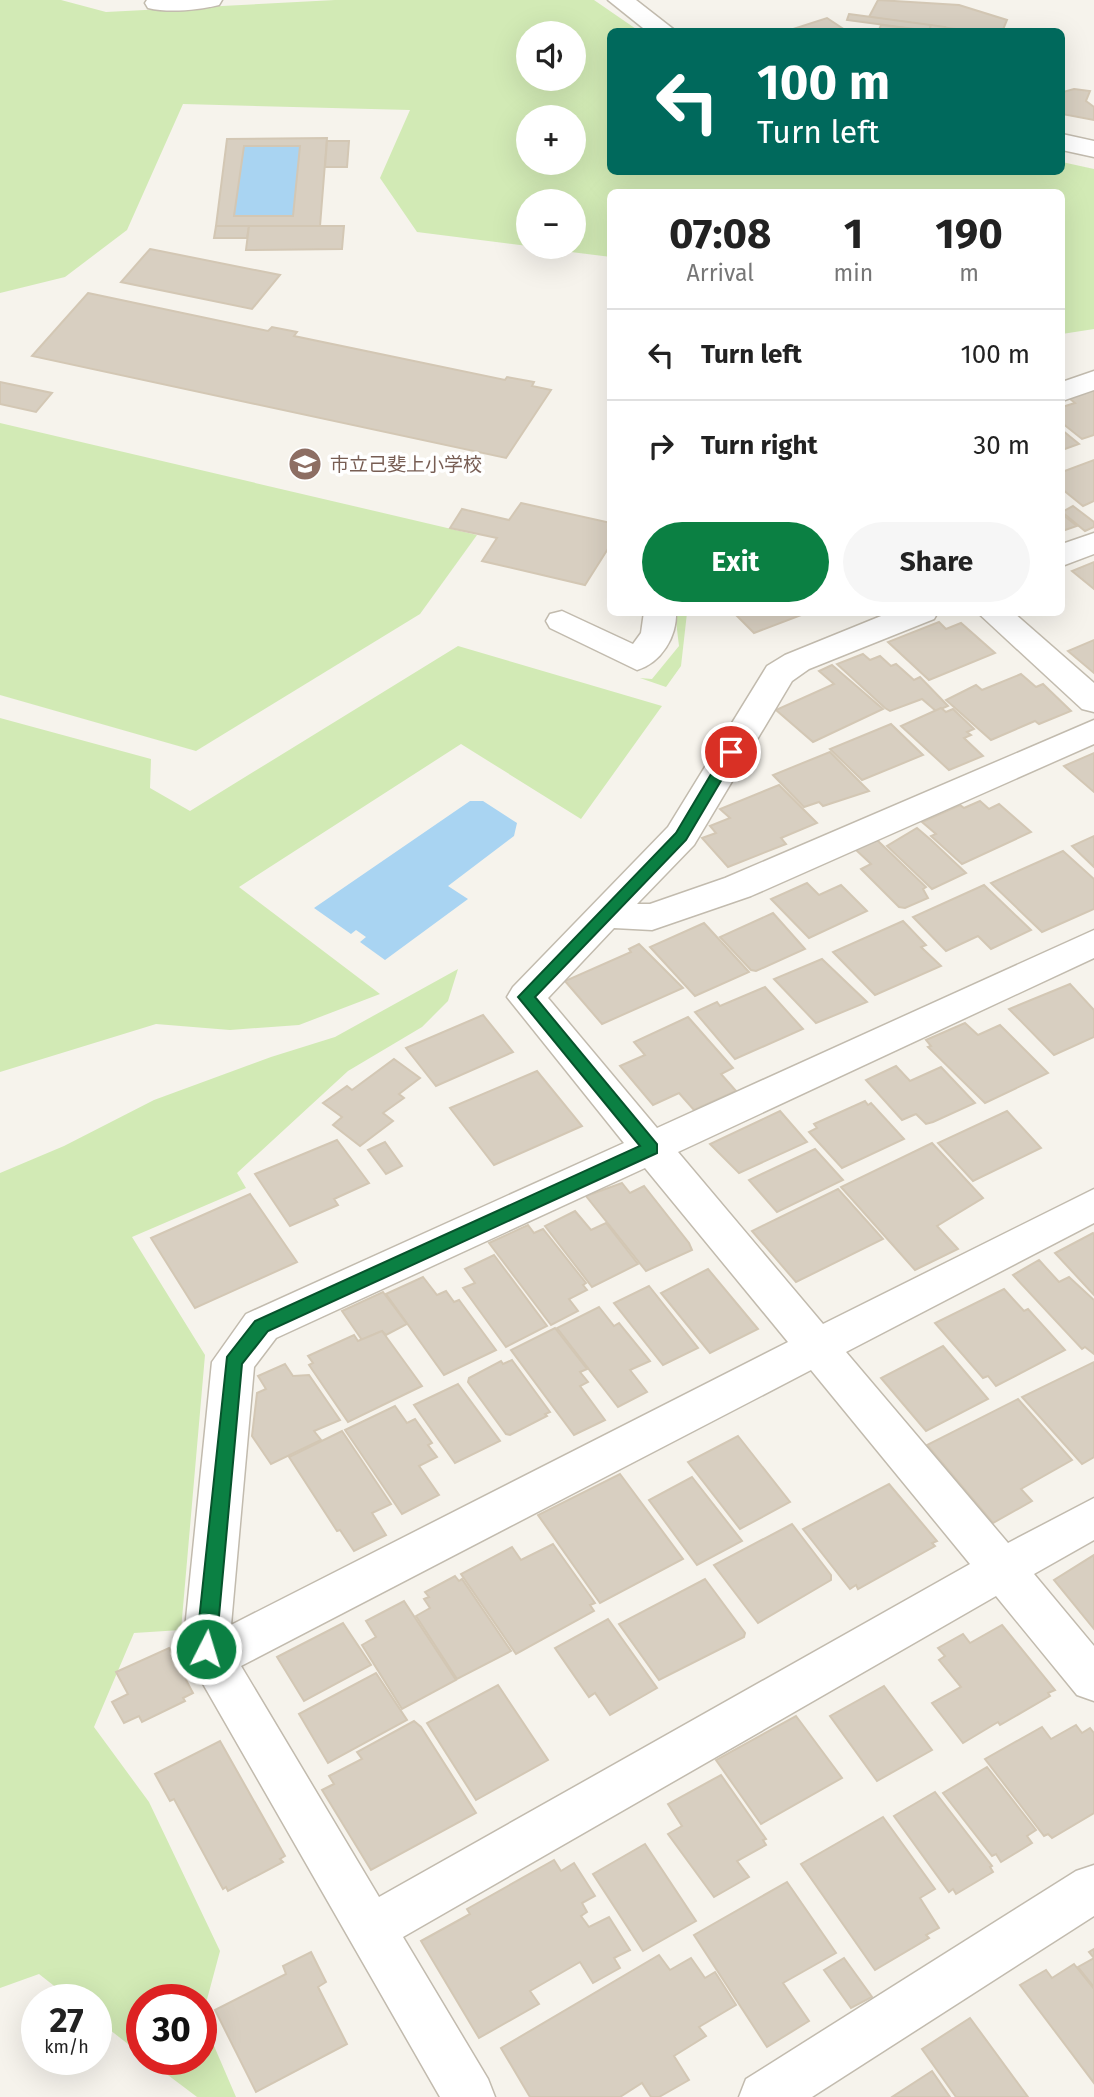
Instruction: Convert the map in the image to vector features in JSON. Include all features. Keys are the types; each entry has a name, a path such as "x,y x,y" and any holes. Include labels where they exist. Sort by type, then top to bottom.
{"street":[{"path":"157,3 210,0"},
{"path":"620,0 659,28"},
{"path":"1065,143 1094,149"},
{"path":"1065,391 1094,380"},
{"path":"1065,555 1094,543"},
{"path":"562,621 637,659 655,640 660,630 660,616"},
{"path":"912,616 797,662 779,674 681,836 526,997 815,1349 1094,1680"},
{"path":"998,616 1094,701"},
{"path":"607,915 652,917 738,887 1094,730"},
{"path":"468,2097 206,1649 233,1362 261,1326 1094,943"},
{"path":"211,1658 1094,1205"},
{"path":"371,1929 1094,1517"},
{"path":"765,2097 1094,1888"}],"green space":[{"path":"0,0 61,0 106,12 335,0 594,0 635,28 607,28 607,175 1065,175 1065,163 1094,169 1094,329 1065,334 1065,189 607,189 607,256 586,254 586,189 516,189 516,244 417,232 380,178 410,110 183,104 127,230 65,277 0,293"},
{"path":"0,423 477,535 420,614 196,751 0,695"},
{"path":"675,616 687,616 681,666 666,687 640,678 652,679 679,646"},
{"path":"458,646 662,706 581,819 461,744 239,887 380,994 299,1025 230,1030 156,1024 0,1072 0,718 151,759 150,788 190,811"},
{"path":"458,969 448,1001 422,1027 348,1071 237,1173 246,1188 132,1237 205,1355 181,1630 134,1633 94,1727 149,1802 220,1951 211,1984 126,1984 126,2042 112,2032 112,1984 52,1984 39,1974 0,1988 0,1173 64,1146 154,1100 271,1057 335,1037"},
{"path":"217,2053 236,2097 197,2097 168,2075 217,2075"}],"water":[{"path":"244,146 300,146 293,216 234,216"},
{"path":"470,801 483,801 517,823 514,836 448,886 468,899 385,960 360,942 366,937 356,930 351,934 314,908"}],"building":[{"path":"878,0 959,5 1007,20 1004,28 948,28 869,17"},
{"path":"849,14 931,25 930,28 907,28 847,20"},
{"path":"827,18 842,28 796,28"},
{"path":"881,25 905,28 880,28"},
{"path":"1074,89 1090,91 1086,101 1094,107 1094,120 1065,115 1065,91"},
{"path":"327,138 320,226 216,226 227,139","holes":["244,146 300,146 293,216 234,216"]},
{"path":"327,141 349,141 347,167 325,167"},
{"path":"216,226 249,226 247,238 214,238"},
{"path":"249,226 344,226 342,249 246,250"},
{"path":"150,249 280,275 252,309 121,282"},
{"path":"88,293 268,331 272,327 297,332 294,336 505,380 507,377 534,382 532,386 551,390 506,458 32,356"},
{"path":"0,382 52,393 36,412 0,404"},
{"path":"1094,389 1094,435 1082,439 1065,425 1065,406 1075,403 1069,398"},
{"path":"1065,432 1079,444 1065,449"},
{"path":"1094,460 1094,501 1083,506 1065,491 1065,471"},
{"path":"521,503 607,522 607,550 585,585 482,561 497,538 450,528 462,509 509,520"},
{"path":"1073,506 1094,522 1094,527 1085,531 1065,514 1065,510"},
{"path":"1065,516 1077,526 1065,530"},
{"path":"1094,562 1094,589 1072,571"},
{"path":"737,616 799,616 754,633"},
{"path":"939,622 946,629 961,623 995,653 929,680 888,642"},
{"path":"1094,640 1094,673 1068,651"},
{"path":"863,654 870,660 880,656 891,666 896,664 914,680 920,677 948,706 936,711 922,699 890,711 885,708 837,664"},
{"path":"832,665 883,709 813,742 776,710 834,684 819,671"},
{"path":"1021,674 1036,687 1043,684 1071,711 1039,724 1035,721 991,740 946,700 976,685 982,690"},
{"path":"941,708 946,712 953,709 974,729 967,732 971,735 964,738 983,756 949,770 901,726"},
{"path":"891,724 923,755 862,780 830,749"},
{"path":"830,752 869,791 823,806 819,802 804,807 773,775"},
{"path":"1094,753 1094,792 1064,766"},
{"path":"779,785 817,823 781,838 786,844 728,867 702,838 716,833 710,826 730,818 720,809"},
{"path":"980,801 989,809 999,804 1031,832 962,864 931,836 936,834 922,822 960,805 964,808"},
{"path":"917,828 966,873 932,889 887,846"},
{"path":"1094,836 1094,867 1072,846"},
{"path":"876,839 926,887 923,889 928,898 905,908 899,907 861,869 871,864 855,849"},
{"path":"1063,851 1094,879 1094,909 1042,932 991,883"},
{"path":"807,883 819,895 841,885 867,911 809,938 771,899"},
{"path":"984,885 1031,930 991,949 978,936 946,951 913,917"},
{"path":"773,913 805,949 756,971 751,970 720,937"},
{"path":"903,921 926,945 921,947 941,966 875,995 833,952"},
{"path":"704,923 749,972 695,996 650,947"},
{"path":"639,944 683,988 602,1024 565,981 631,952 629,949"},
{"path":"822,959 867,1002 816,1023 774,979"},
{"path":"1070,984 1094,1010 1094,1037 1054,1055 1009,1009"},
{"path":"765,987 803,1029 735,1059 695,1012 717,1002 720,1006"},
{"path":"483,1015 513,1052 436,1086 406,1048"},
{"path":"688,1017 733,1068 721,1074 736,1091 694,1110 679,1093 653,1105 620,1066 645,1055 634,1042"},
{"path":"965,1023 978,1035 1000,1025 1048,1073 985,1103 928,1047 931,1046 926,1040"},
{"path":"394,1059 420,1078 399,1094 404,1098 383,1113 393,1121 360,1146 333,1125 342,1117 323,1103 347,1086 352,1090"},
{"path":"896,1066 910,1081 941,1067 975,1103 926,1124 916,1114 902,1120 866,1080"},
{"path":"537,1071 582,1126 494,1165 450,1108"},
{"path":"865,1101 868,1105 871,1103 904,1139 842,1168 809,1132 817,1128 814,1124"},
{"path":"780,1111 807,1142 739,1173 710,1144"},
{"path":"1007,1111 1041,1148 973,1181 938,1143"},
{"path":"337,1140 369,1183 334,1199 338,1205 290,1226 255,1174"},
{"path":"385,1142 402,1166 386,1174 368,1150"},
{"path":"932,1143 983,1198 937,1226 958,1249 915,1270 841,1187"},
{"path":"815,1149 843,1180 777,1212 749,1180"},
{"path":"622,1183 630,1193 644,1186 692,1250 646,1271 586,1196"},
{"path":"838,1189 883,1239 796,1282 752,1231"},
{"path":"250,1194 297,1262 195,1308 151,1238"},
{"path":"575,1211 591,1230 606,1223 638,1264 592,1287 545,1226"},
{"path":"528,1225 534,1233 543,1229 586,1283 583,1285 587,1290 569,1299 578,1311 551,1325 489,1243"},
{"path":"1094,1234 1094,1295 1055,1253"},
{"path":"494,1255 547,1326 506,1347 463,1288 475,1283 465,1269"},
{"path":"1039,1260 1059,1282 1069,1277 1094,1300 1094,1354 1085,1347 1082,1349 1013,1275"},
{"path":"708,1269 758,1329 710,1353 661,1293"},
{"path":"423,1277 437,1295 446,1291 454,1302 459,1300 496,1350 444,1375 386,1294"},
{"path":"649,1286 698,1348 663,1365 614,1303"},
{"path":"1004,1289 1024,1311 1028,1309 1065,1350 996,1386 988,1376 983,1378 935,1323"},
{"path":"383,1292 407,1324 386,1335 382,1331 362,1340 342,1311"},
{"path":"599,1307 614,1326 619,1323 650,1361 630,1370 647,1392 618,1407 557,1328"},
{"path":"555,1328 587,1369 580,1372 588,1382 580,1386 605,1420 574,1435 511,1350"},
{"path":"382,1331 422,1386 348,1422 309,1365 313,1363 308,1356 354,1335 358,1341"},
{"path":"943,1346 988,1399 926,1431 881,1378"},
{"path":"512,1360 550,1412 510,1435 506,1434 468,1382 469,1378 501,1361 503,1364"},
{"path":"1094,1362 1094,1457 1082,1464 1022,1397"},
{"path":"285,1364 293,1376 309,1375 340,1420 314,1431 321,1440 271,1464 252,1436 257,1393 266,1389 258,1376"},
{"path":"458,1384 500,1441 455,1463 414,1405"},
{"path":"1018,1399 1072,1460 1021,1489 1032,1501 993,1523 927,1445"},
{"path":"395,1406 407,1423 415,1419 432,1443 428,1445 437,1457 419,1466 439,1495 402,1514 345,1430"},
{"path":"342,1431 391,1504 372,1513 386,1535 354,1551 340,1530 337,1531 289,1457"},
{"path":"738,1436 790,1502 740,1529 688,1462"},
{"path":"620,1474 683,1559 600,1603 538,1515"},
{"path":"692,1477 742,1541 697,1565 649,1500"},
{"path":"889,1484 937,1541 932,1543 935,1546 858,1589 856,1585 850,1589 803,1529"},
{"path":"792,1524 831,1575 831,1580 758,1623 714,1565"},
{"path":"553,1544 595,1603 590,1605 594,1611 516,1654 461,1574 512,1547 521,1560"},
{"path":"1094,1555 1094,1629 1054,1580"},
{"path":"455,1576 459,1581 462,1579 511,1651 457,1679 416,1616 430,1608 424,1599 429,1597 425,1592"},
{"path":"705,1579 745,1633 744,1637 659,1680 619,1624"},
{"path":"404,1601 456,1680 402,1709 362,1645 376,1637 366,1621"},
{"path":"608,1619 657,1688 610,1715 595,1693 589,1697 555,1648"},
{"path":"343,1623 371,1665 304,1701 277,1657"},
{"path":"1002,1625 1055,1690 1048,1693 1050,1696 1000,1725 998,1722 963,1743 932,1703 961,1687 939,1660 945,1656 938,1648 963,1634 970,1643"},
{"path":"169,1648 193,1693 183,1698 185,1701 142,1722 139,1716 124,1723 112,1702 128,1694 116,1672"},
{"path":"376,1673 407,1720 328,1763 299,1714"},
{"path":"498,1685 548,1760 476,1800 427,1723"},
{"path":"884,1686 932,1750 877,1781 830,1716"},
{"path":"796,1716 842,1778 761,1824 716,1760"},
{"path":"414,1721 421,1727 476,1813 371,1870 322,1790 334,1784 329,1776 362,1759 357,1752"},
{"path":"1076,1725 1082,1733 1090,1728 1094,1733 1094,1813 1052,1838 1048,1834 1044,1836 985,1759 1042,1727 1051,1739"},
{"path":"220,1741 285,1856 280,1859 283,1862 228,1891 226,1887 223,1889 174,1799 170,1801 155,1774"},
{"path":"987,1767 1036,1830 1027,1836 1032,1843 1001,1862 996,1854 992,1856 943,1793"},
{"path":"721,1775 766,1839 763,1840 766,1845 737,1861 749,1877 714,1897 668,1834 682,1826 668,1804"},
{"path":"935,1792 992,1866 990,1867 993,1872 956,1894 953,1889 949,1892 894,1816"},
{"path":"883,1817 935,1889 920,1898 939,1928 926,1935 929,1938 875,1970 801,1864"},
{"path":"645,1844 696,1921 643,1951 593,1874"},
{"path":"554,1860 561,1871 574,1863 595,1896 582,1903 587,1912 581,1916 589,1927 609,1917 630,1950 614,1958 620,1968 593,1983 580,1962 530,1991 539,2004 479,2038 421,1941 470,1914 467,1909"},
{"path":"787,1882 836,1953 783,1983 809,2021 767,2047 694,1935"},
{"path":"311,1952 326,1982 318,1987 347,2044 256,2092 217,2014 217,2009 286,1974 283,1966"},
{"path":"659,1955 670,1970 691,1958 705,1978 715,1972 736,2005 699,2027 706,2036 674,2056 689,2080 659,2097 651,2097 642,2083 620,2097 530,2097 501,2048"},
{"path":"844,1958 872,1997 851,2008 824,1970"},
{"path":"1094,1958 1094,1987 1078,1967"},
{"path":"1074,1964 1094,1989 1094,2083 1020,1985 1046,1970 1052,1978"},
{"path":"970,2018 1028,2097 956,2097 922,2049"},
{"path":"932,2071 950,2097 892,2097"}],"place":[{"name":"市立己斐上小学校","path":"305,464"}],"route":[{"path":"206,1649 233,1362 261,1326 651,1148 526,997 681,836 731,752"}]}
